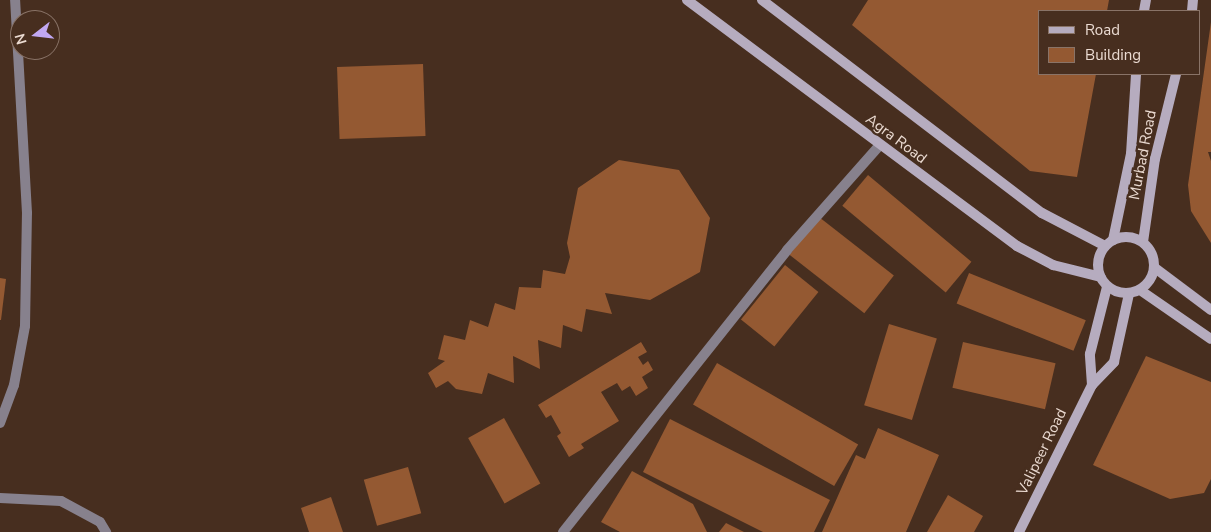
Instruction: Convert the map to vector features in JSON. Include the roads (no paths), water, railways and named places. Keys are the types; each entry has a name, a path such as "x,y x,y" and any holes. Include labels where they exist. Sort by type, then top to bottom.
{"main road":[{"name":"Agra Road","path":"687,0 879,146 1017,246 1053,265 1100,278"},
{"name":"Agra Road","path":"762,0 1042,213 1109,243 1123,237 1143,242"},
{"name":"Murbad Road","path":"1109,243 1131,154 1136,75"},
{"name":"Murbad Road","path":"1143,242 1155,159 1176,75"},
{"path":"1109,243 1098,266 1100,278 1107,286 1129,294 1140,290 1152,277 1155,268 1150,249 1143,242"},
{"path":"1155,268 1211,310"},
{"path":"1092,385 1090,354 1107,286"},
{"path":"1140,290 1211,340"},
{"name":"Valipeer Road","path":"1019,532 1092,385 1114,362 1129,294"}],"street":[{"path":"0,423 14,385 25,326 27,213 15,0"},
{"path":"563,532 786,250 879,146"},
{"path":"0,498 61,501 100,522 106,532"}]}
